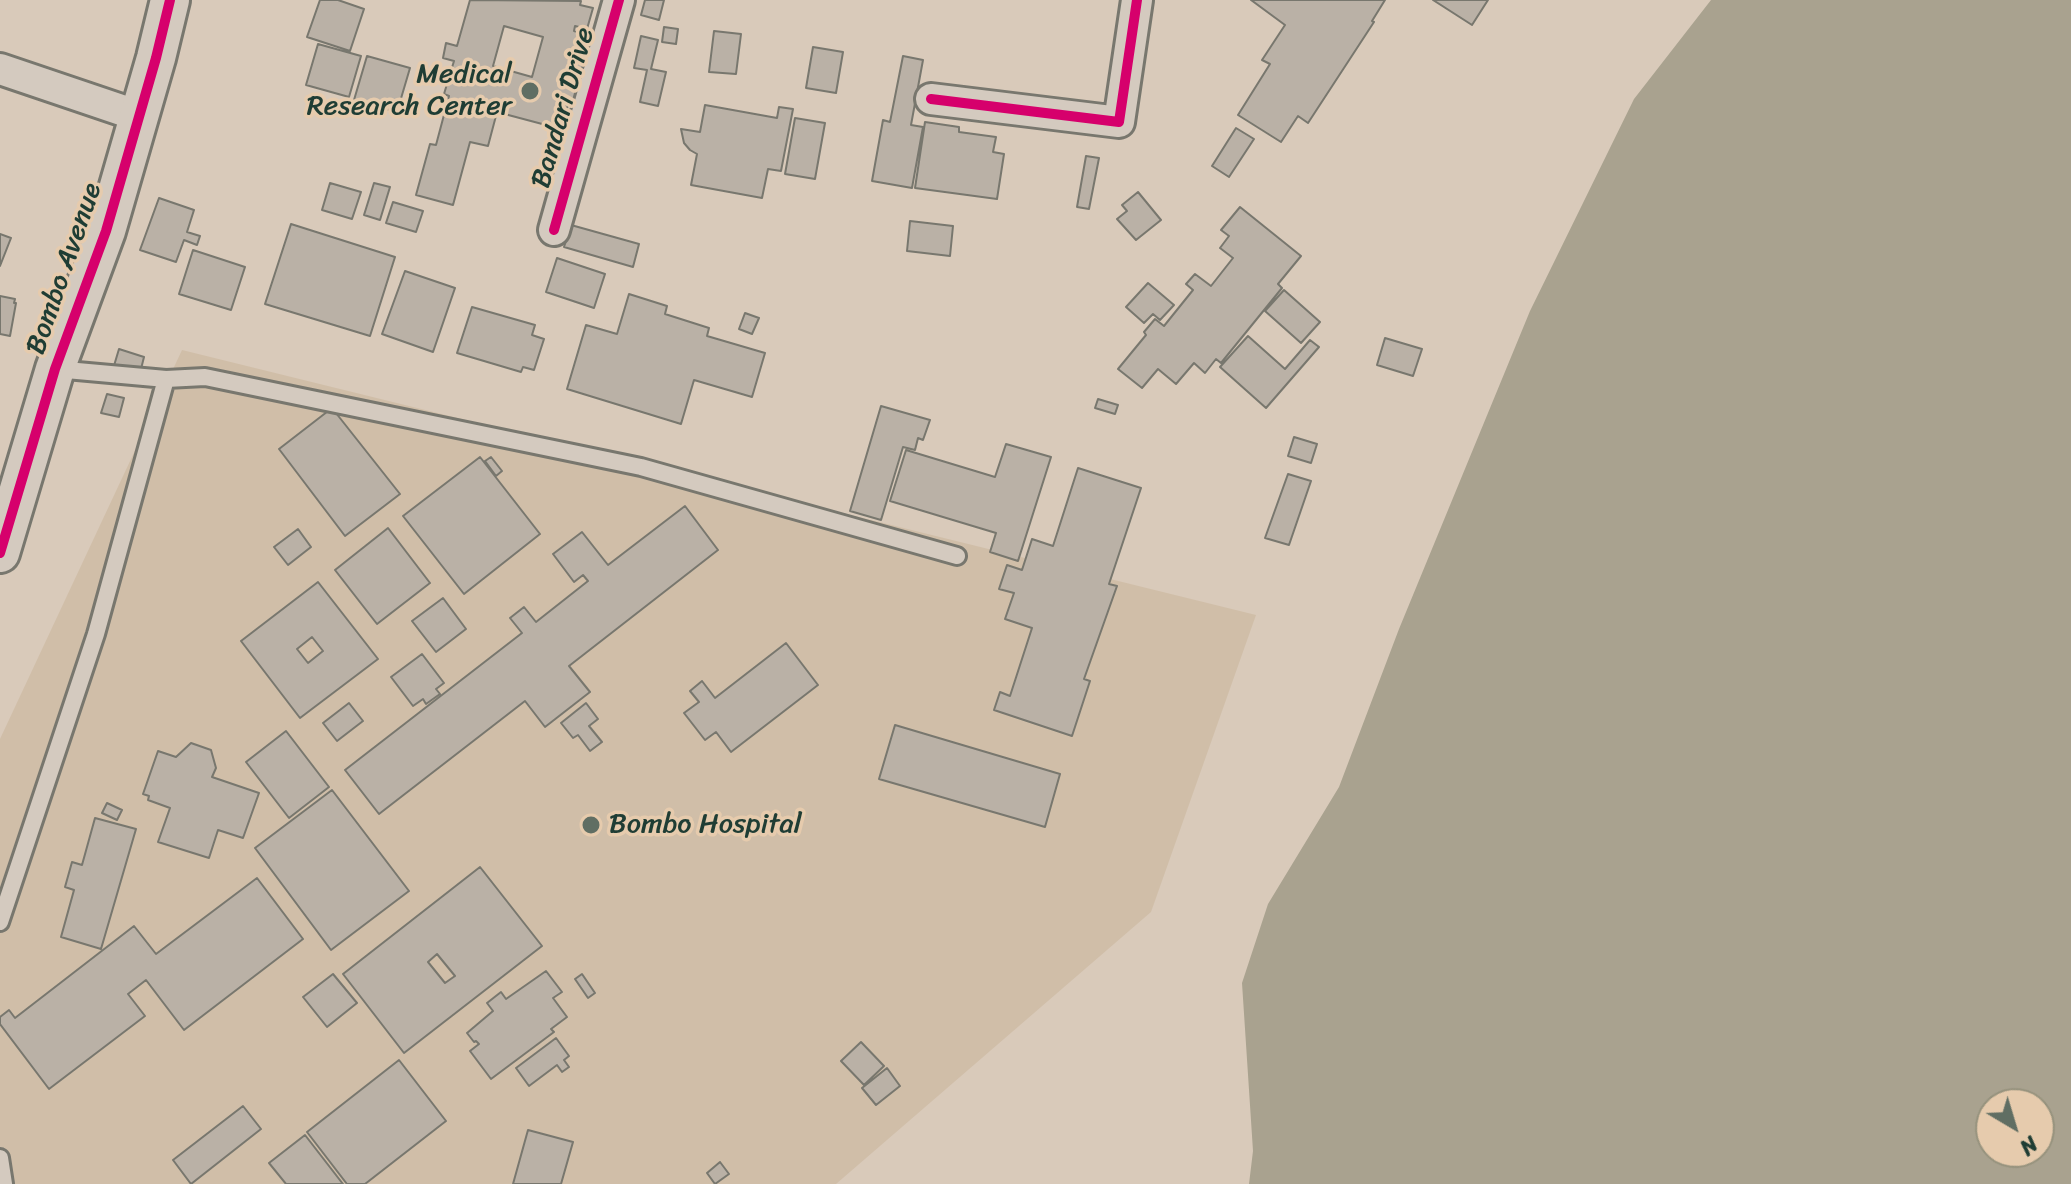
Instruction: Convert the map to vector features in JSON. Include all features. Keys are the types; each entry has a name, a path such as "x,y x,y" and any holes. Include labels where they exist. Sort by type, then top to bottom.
{"street":[{"name":"Bombo Avenue","path":"0,553 55,369 106,231 170,0"},
{"name":"Bandari Drive","path":"554,230 619,0"},
{"path":"931,99 1119,122 1137,0"},
{"path":"0,69 139,116"}],"lane":[{"path":"55,369 166,379 205,377 641,467 957,556"},
{"path":"0,922 96,634 166,379"},
{"path":"0,1158 4,1184"}],"shaded area":[{"path":"1711,0 2071,0 2071,1184 1249,1184 1253,1151 1242,983 1268,904 1339,787 1399,629 1530,311 1634,99"},
{"name":"Bombo Hospital","path":"182,350 1256,615 1151,912 836,1184 0,1184 0,739"}],"building":[{"path":"320,0 338,0 364,9 350,51 307,37"},
{"path":"470,0 581,1 580,5 593,8 587,29 575,26 574,31 599,39 575,106 568,105 561,129 497,112 488,146 470,142 453,205 416,195 430,144 436,145 449,96 444,94 454,61 443,58 446,43 457,46","holes":["504,26 543,37 532,77 493,66"]},
{"path":"645,0 664,0 659,20 641,15"},
{"path":"1251,0 1385,0 1308,123 1298,116 1281,142 1238,115 1270,64 1262,60 1285,25"},
{"path":"1433,0 1488,0 1472,25"},
{"path":"664,27 678,29 676,44 662,42"},
{"path":"714,31 741,34 736,74 709,72"},
{"path":"641,36 658,40 651,69 666,72 658,106 640,102 647,70 634,68"},
{"path":"318,44 361,56 349,97 306,85"},
{"path":"813,47 843,52 836,93 806,88"},
{"path":"367,56 410,68 397,112 354,100"},
{"path":"903,56 923,60 911,125 923,127 912,188 872,181 883,120 890,122"},
{"path":"705,105 777,118 779,107 793,109 781,171 768,169 762,198 691,185 697,154 684,143 681,129 700,132"},
{"path":"795,118 825,123 815,179 785,174"},
{"path":"925,122 959,127 959,132 996,137 993,152 1004,154 997,199 915,188"},
{"path":"1236,128 1254,139 1229,177 1212,166"},
{"path":"1086,156 1099,158 1089,209 1077,207"},
{"path":"330,183 361,192 352,219 322,210"},
{"path":"374,183 390,187 380,220 364,215"},
{"path":"1138,192 1161,220 1136,240 1117,219 1127,211 1122,205"},
{"path":"159,198 194,210 187,232 200,236 197,245 184,240 176,262 140,250"},
{"path":"393,202 423,211 416,232 386,223"},
{"path":"1240,207 1301,256 1278,284 1282,288 1221,363 1216,359 1205,373 1194,363 1176,384 1158,369 1142,388 1118,369 1155,319 1164,326 1193,290 1186,284 1195,274 1211,286 1233,258 1220,248 1229,236 1221,230"},
{"path":"910,221 953,226 950,256 907,251"},
{"path":"291,224 395,257 370,336 265,304"},
{"path":"571,225 639,244 633,267 564,247"},
{"path":"0,234 11,238 0,266"},
{"path":"193,250 245,267 231,310 179,294"},
{"path":"557,258 605,274 594,308 546,292"},
{"path":"405,271 455,288 433,352 382,334"},
{"path":"1148,283 1174,305 1160,320 1153,314 1144,323 1126,307"},
{"path":"1284,290 1320,322 1301,343 1265,311"},
{"path":"629,294 667,306 665,314 709,328 707,336 765,353 752,397 694,380 681,424 567,389 586,325 617,334"},
{"path":"0,296 15,299 16,303 10,336 0,334"},
{"path":"472,307 535,325 532,335 544,339 534,370 523,367 521,372 457,353"},
{"path":"745,313 759,318 752,334 739,329"},
{"path":"1248,336 1285,369 1310,340 1319,347 1266,408 1220,367"},
{"path":"1385,338 1422,349 1413,376 1377,365"},
{"path":"119,349 144,357 139,377 113,369"},
{"path":"107,394 124,398 119,417 101,413"},
{"path":"1098,399 1118,405 1115,414 1095,408"},
{"path":"881,406 930,420 923,440 918,438 915,450 903,447 881,520 850,511"},
{"path":"332,408 400,494 345,536 279,449"},
{"path":"1294,437 1317,444 1311,463 1288,456"},
{"path":"1006,444 1051,457 1018,561 990,552 996,533 890,501 906,450 995,477"},
{"path":"480,457 540,534 464,594 403,516"},
{"path":"491,457 502,471 496,476 485,461"},
{"path":"1078,468 1141,488 1109,584 1117,586 1084,679 1090,681 1072,736 994,710 1000,692 1010,696 1032,628 1005,619 1014,593 999,589 1007,565 1022,570 1032,539 1053,546"},
{"path":"1288,474 1311,481 1289,545 1265,538"},
{"path":"685,506 718,550 569,666 590,692 545,727 525,701 379,814 345,770 522,633 510,618 524,607 536,622 588,581 583,575 574,582 553,554 582,532 608,565"},
{"path":"388,528 430,583 377,624 335,570"},
{"path":"298,529 311,547 288,565 274,547"},
{"path":"318,582 378,659 300,718 241,641","holes":["312,637 323,651 308,663 297,649"]},
{"path":"443,598 466,629 436,652 412,621"},
{"path":"786,643 818,685 731,752 716,732 705,740 684,713 699,702 690,691 702,681 715,698"},
{"path":"422,654 444,683 436,689 440,694 426,704 423,699 413,706 391,677"},
{"path":"349,703 363,721 337,741 323,723"},
{"path":"586,703 598,719 589,726 602,742 590,751 578,735 573,738 561,723"},
{"path":"895,725 1060,774 1045,827 879,779"},
{"path":"286,731 329,787 289,818 246,762"},
{"path":"191,743 211,750 216,768 212,777 259,793 243,838 218,830 209,858 158,842 170,808 148,800 149,796 143,794 158,751 176,757"},
{"path":"332,790 409,891 331,950 255,848"},
{"path":"107,803 122,810 117,820 102,813"},
{"path":"95,818 136,829 101,949 61,937 74,890 65,887 72,862 82,865"},
{"path":"480,867 542,946 404,1053 343,974","holes":["437,954 455,976 445,983 428,962"]},
{"path":"257,878 303,939 184,1030 146,980 128,994 145,1016 49,1089 0,1024 0,1017 9,1010 15,1018 134,926 156,954"},
{"path":"546,971 562,992 553,998 567,1017 551,1029 554,1032 491,1079 470,1051 479,1044 467,1033 493,1011 487,1003 501,992 506,999"},
{"path":"333,974 357,1003 327,1027 303,997"},
{"path":"582,974 595,993 588,998 575,979"},
{"path":"556,1038 569,1056 564,1060 569,1067 562,1072 557,1065 529,1086 516,1068"},
{"path":"861,1042 884,1066 864,1085 841,1061"},
{"path":"399,1060 446,1121 365,1184 347,1184 307,1132"},
{"path":"887,1068 900,1086 876,1105 862,1088"},
{"path":"243,1106 261,1129 191,1184 173,1160"},
{"path":"528,1130 573,1142 561,1184 513,1184"},
{"path":"305,1135 343,1184 286,1184 269,1163"},
{"path":"720,1162 729,1174 715,1184 707,1173"}],"cycle path":[{"path":"0,553 55,369 106,231 170,0"},
{"path":"554,230 619,0"},
{"path":"931,99 1119,122 1137,0"}],"place":[{"name":"Medical Research Center","path":"530,91"},
{"name":"Bombo Hospital","path":"591,825"}]}
